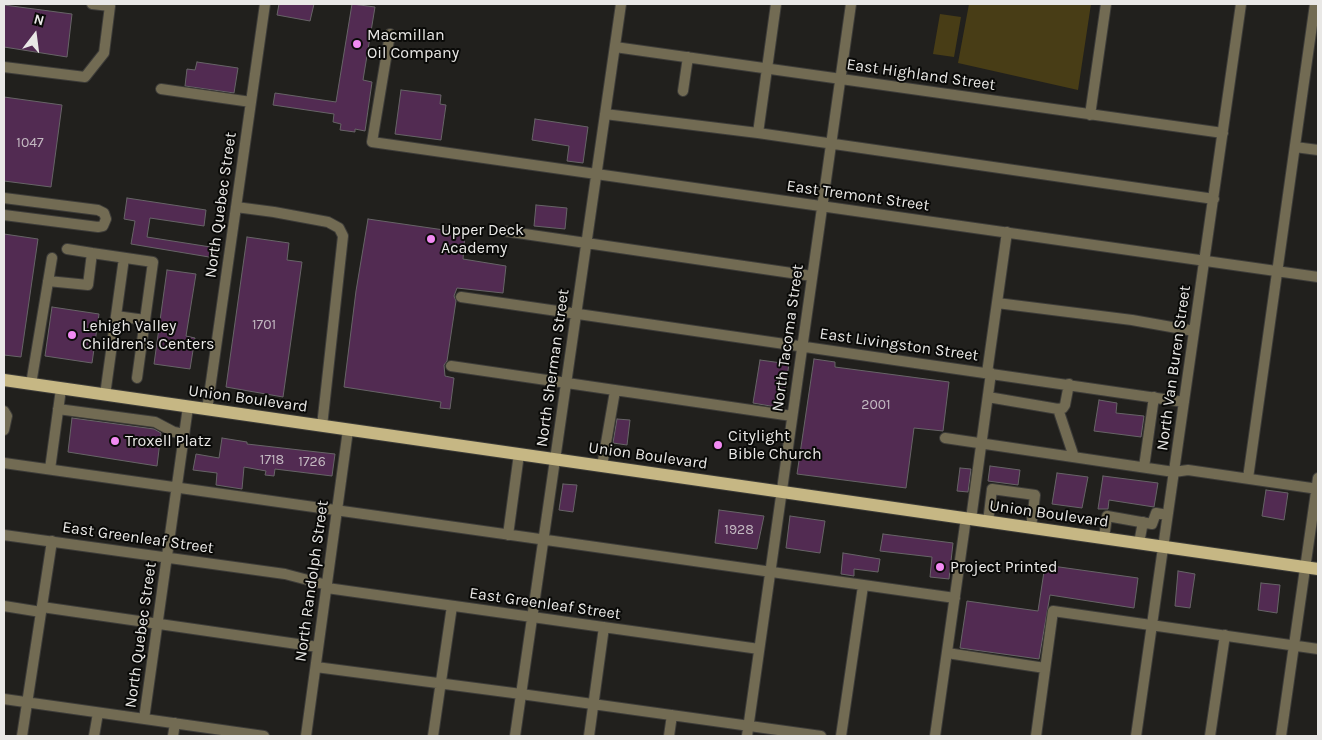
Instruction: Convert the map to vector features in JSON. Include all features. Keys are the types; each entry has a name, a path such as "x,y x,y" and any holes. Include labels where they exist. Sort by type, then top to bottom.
{"main road":[{"name":"Union Boulevard","path":"4,380 1318,569"}],"street":[{"path":"4,67 85,77 104,53 110,6 92,4"},
{"name":"North Quebec Street","path":"207,410 265,4"},
{"name":"North Sherman Street","path":"515,736 621,4"},
{"path":"758,133 776,4"},
{"name":"North Tacoma Street","path":"747,731 850,4"},
{"path":"1090,115 1106,4"},
{"name":"North Van Buren Street","path":"1136,736 1241,4"},
{"path":"1248,478 1315,4"},
{"name":"East Tremont Street","path":"390,34 372,142 504,159 596,174 1318,278"},
{"name":"East Highland Street","path":"614,46 1223,133"},
{"path":"682,91 688,57"},
{"path":"161,89 251,102"},
{"path":"604,114 758,133 1214,199"},
{"path":"1294,147 1318,150"},
{"path":"4,198 98,210 104,213 106,219 103,226 98,227 4,215"},
{"path":"236,206 328,222 339,228 343,236 322,426"},
{"path":"504,231 812,276"},
{"path":"935,736 955,598 982,443 997,303 1007,232"},
{"path":"67,249 153,262 137,378"},
{"path":"48,281 88,285 92,253"},
{"path":"31,384 52,258"},
{"path":"105,395 124,258"},
{"name":"East Livingston Street","path":"461,297 1184,402"},
{"path":"997,303 1132,320 1194,331"},
{"path":"116,316 145,320"},
{"path":"451,366 792,416"},
{"path":"4,380 4,385"},
{"path":"988,397 1058,409 1063,408 1065,405 1069,384"},
{"path":"50,470 61,388"},
{"path":"602,466 615,391"},
{"path":"1144,467 1154,397"},
{"name":"North Quebec Street","path":"144,719 188,407"},
{"path":"58,409 155,422 174,432 184,434"},
{"path":"1058,409 1074,457"},
{"path":"4,411 7,416 4,430"},
{"name":"North Randolph Street","path":"306,736 348,430"},
{"path":"945,438 1174,472 1188,470 1318,485 1281,736"},
{"path":"508,535 519,454"},
{"path":"4,463 955,598"},
{"path":"988,522 992,489 1035,495 1031,528"},
{"path":"1104,538 1107,516 1152,524 1156,513 1167,515"},
{"path":"1139,543 1143,522"},
{"name":"East Greenleaf Street","path":"4,534 285,574 327,587 759,649"},
{"path":"22,736 52,541"},
{"path":"841,736 864,586"},
{"path":"4,606 157,623 318,647"},
{"path":"433,736 452,606"},
{"path":"1036,736 1053,611 1318,649"},
{"path":"589,736 604,627"},
{"path":"1210,736 1225,635"},
{"path":"947,652 1045,668"},
{"path":"316,667 672,715 747,731 821,736"},
{"path":"4,700 258,736"},
{"name":"North Quebec Street","path":"94,736 98,713"},
{"path":"669,736 672,715"},
{"path":"173,736 175,724"}],"shaded area":[{"path":"969,4 1091,4 1078,90 958,63"},
{"path":"940,14 961,17 954,57 933,54"}],"building":[{"path":"279,4 314,4 310,21 277,15"},
{"name":"Macmillan Oil Company","path":"352,4 375,7 363,80 372,82 365,131 355,129 355,132 340,130 341,124 333,122 334,114 273,105 275,93 336,102"},
{"path":"4,5 72,14 67,57 4,47"},
{"path":"197,62 238,68 234,93 185,86 187,69 195,70"},
{"path":"401,90 441,95 440,104 446,105 441,140 395,134"},
{"path":"4,97 62,105 51,187 4,181"},
{"path":"535,119 588,127 583,163 567,161 569,146 532,140"},
{"path":"127,198 206,210 204,226 150,218 147,237 217,248 215,258 131,244 135,221 124,219"},
{"path":"536,205 567,208 565,229 534,226"},
{"path":"368,219 465,233 463,259 506,266 503,293 457,288 454,296 456,301 447,361 444,365 445,376 454,378 450,409 440,408 441,402 344,387 356,291"},
{"path":"4,234 38,239 21,357 4,355"},
{"path":"247,237 289,243 287,260 302,262 283,397 226,387"},
{"path":"167,270 196,274 186,336 195,338 190,369 154,364"},
{"name":"Lehigh Valley Children's Centers","path":"52,307 99,314 92,363 45,356"},
{"path":"814,359 835,362 835,367 949,382 943,431 914,428 906,488 797,474"},
{"path":"760,360 789,364 782,408 753,403"},
{"path":"1099,400 1117,403 1116,413 1144,416 1141,437 1094,431"},
{"name":"Troxell Platz","path":"72,418 154,429 161,433 157,466 68,452"},
{"path":"617,419 630,420 627,445 613,443"},
{"path":"222,438 247,442 247,444 335,454 332,476 275,469 274,476 265,475 266,471 244,467 242,489 216,485 217,473 193,470 196,454 219,458"},
{"path":"990,466 1020,470 1018,485 988,481"},
{"path":"960,468 971,469 968,492 957,491"},
{"path":"1057,473 1088,477 1082,508 1052,504"},
{"path":"1103,476 1158,483 1154,507 1109,500 1108,509 1098,509"},
{"path":"563,484 577,485 573,512 559,510"},
{"path":"1266,490 1288,493 1284,520 1262,516"},
{"path":"719,510 764,516 757,549 715,543"},
{"path":"790,516 825,521 820,553 786,548"},
{"path":"883,534 953,543 949,579 930,577 932,557 880,551"},
{"path":"843,553 880,559 878,572 854,569 854,576 841,574"},
{"path":"1045,565 1138,578 1134,608 1050,595 1039,659 960,648 967,601 1038,611"},
{"path":"1178,571 1195,574 1190,608 1175,606"},
{"path":"1261,583 1280,585 1277,613 1258,610"}],"place":[{"name":"Macmillan Oil Company","path":"357,44"},
{"name":"Upper Deck Academy","path":"431,239"},
{"name":"Lehigh Valley Children's Centers","path":"72,335"},
{"name":"Troxell Platz","path":"115,441"},
{"name":"Citylight Bible Church","path":"718,445"},
{"name":"Project Printed","path":"940,567"}]}
